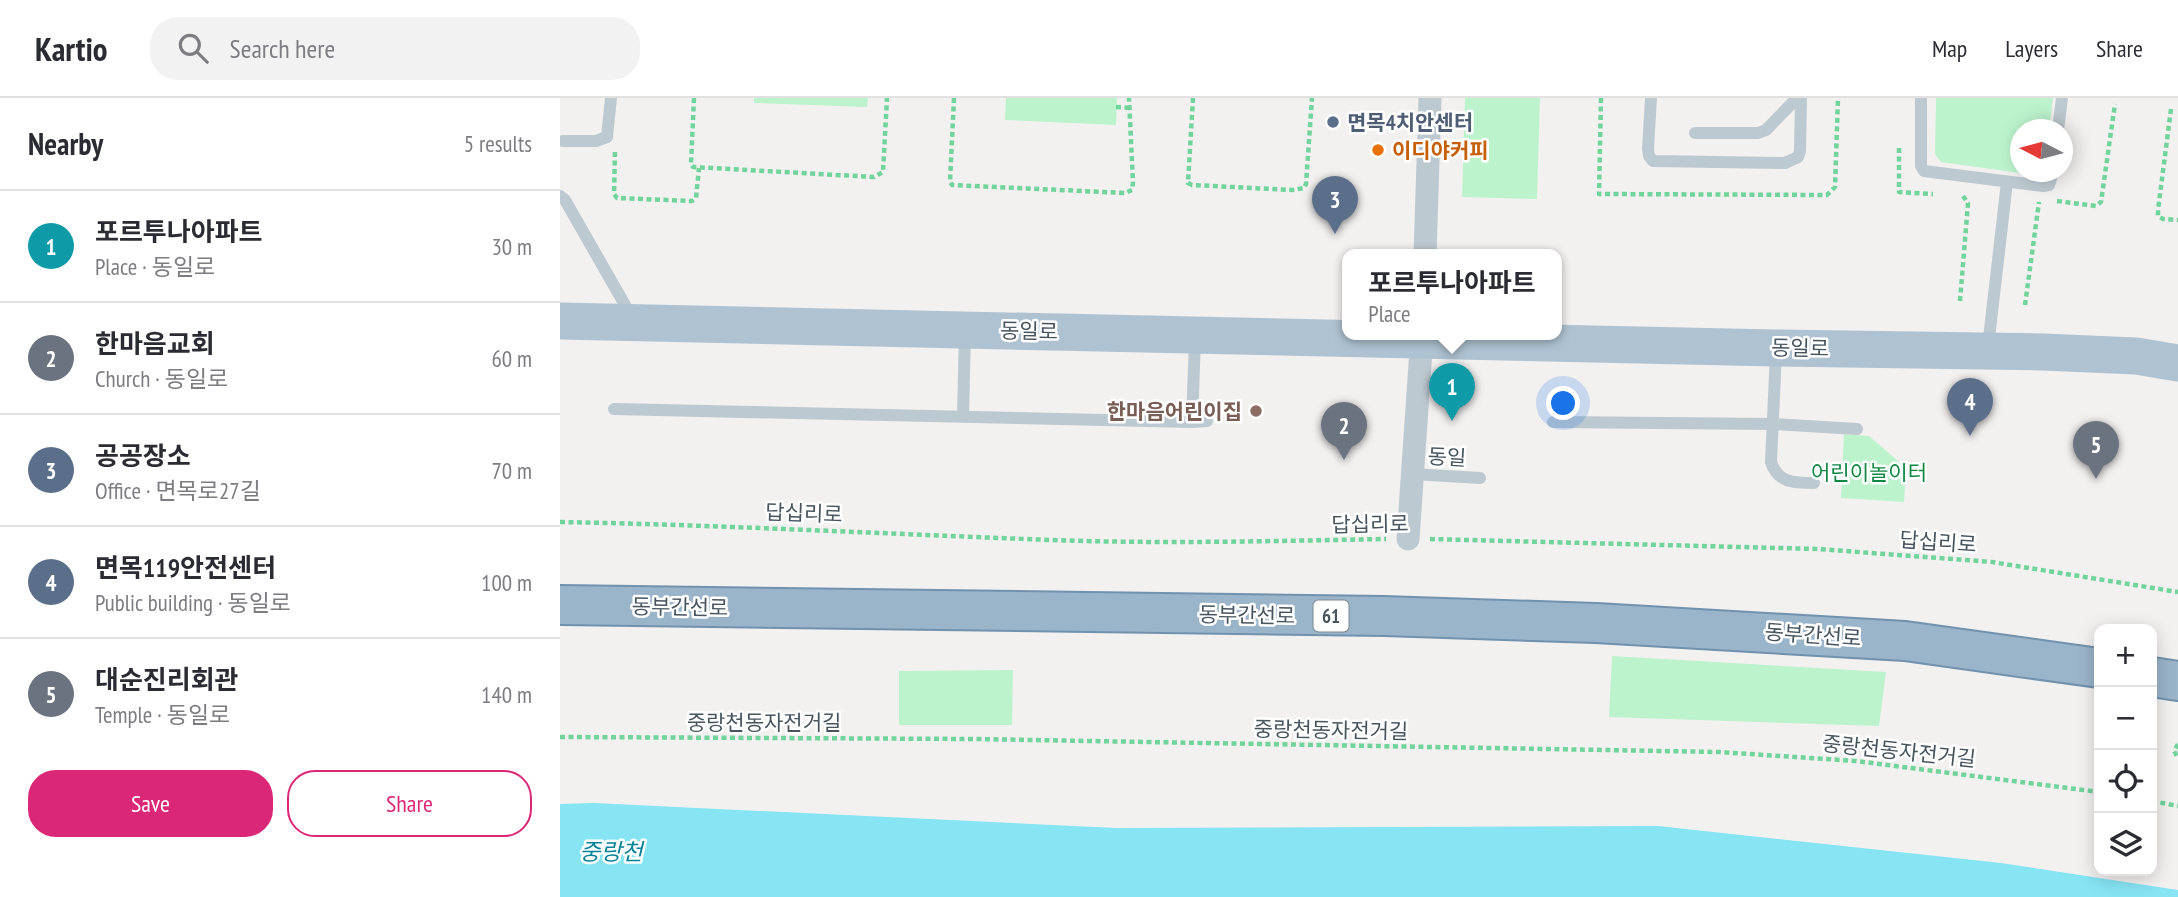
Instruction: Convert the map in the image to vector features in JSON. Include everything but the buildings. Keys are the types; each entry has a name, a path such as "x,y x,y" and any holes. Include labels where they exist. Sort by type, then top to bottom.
{"highway":[{"name":"동부간선로","path":"560,605 1384,616 1596,623 1905,641 2094,667"},
{"path":"2157,678 2178,681"}],"main road":[{"name":"동일로","path":"561,322 1342,337"},
{"name":"동일로","path":"1493,340 1988,351 2136,356 2178,363"}],"street":[{"path":"1425,249 1430,98"},
{"path":"1408,539 1422,340"}],"lane":[{"path":"563,141 596,141 607,137 611,98"},
{"path":"1651,98 1648,149 1653,161 1784,163 1798,157 1800,151 1799,98"},
{"path":"1695,133 1758,133 1766,130 1799,98"},
{"path":"1921,98 1921,166 1924,171 2007,182 2049,185 2050,182"},
{"path":"2059,119 2062,98"},
{"path":"1988,351 2007,182"},
{"path":"560,196 635,322"},
{"path":"963,416 965,330"},
{"path":"1192,422 1195,335"},
{"path":"1776,348 1771,462 1777,476 1797,483 1814,483"},
{"path":"614,409 1207,421"},
{"path":"1553,422 1772,424 1857,429"},
{"name":"동일","path":"1412,474 1480,478"}],"path":[{"path":"694,98 693,167 874,177 883,172 887,98"},
{"path":"954,98 950,182 954,186 1130,192 1133,183 1129,98"},
{"path":"1193,98 1188,183 1293,190 1304,188 1312,98"},
{"path":"1600,194 1601,98"},
{"path":"2055,201 2096,206 2101,202 2115,104"},
{"path":"1116,107 1130,108"},
{"path":"2171,109 2158,216 2178,220"},
{"path":"1899,137 1899,192 1938,194"},
{"path":"614,189 617,198 621,199 692,201 696,198 699,168"},
{"path":"1245,195 1246,188"},
{"path":"1955,194 1962,195 1968,203 1960,301"},
{"path":"2025,305 2037,206 2043,199"},
{"name":"답십리로","path":"560,522 820,529 1054,540 1235,542 1408,539 1818,549 1992,562 2178,592"},
{"name":"중랑천동자전거길","path":"560,737 976,739 1719,752 1856,761 2094,791"},
{"path":"2178,744 2174,751 2178,758"},
{"path":"2157,802 2178,806"}],"green space":[{"path":"754,98 868,98 867,107 754,103"},
{"path":"1006,98 1117,98 1116,125 1005,120"},
{"path":"1465,98 1540,98 1537,199 1462,197"},
{"path":"1936,98 2053,98 2050,119 2010,119 2010,172 1941,162 1935,154"},
{"name":"어린이놀이터","path":"1844,434 1869,436 1906,468 1904,502 1841,498"},
{"path":"1612,656 1886,672 1879,726 1609,717"},
{"path":"1013,670 1012,725 899,725 899,671"}],"water":[{"name":"중랑천","path":"594,803 1116,828 1658,826 2001,863 2178,890 2178,897 560,897 560,804"}],"place":[{"name":"면목4치안센터","path":"1333,122"},
{"name":"이디야커피","path":"1378,150"},
{"name":"공공장소","path":"1335,234"},
{"name":"한마음어린이집","path":"1256,411"},
{"name":"포르투나아파트","path":"1452,421"},
{"name":"면목119안전센터","path":"1970,436"},
{"name":"한마음교회","path":"1344,460"},
{"name":"대순진리회관","path":"2096,479"}]}
